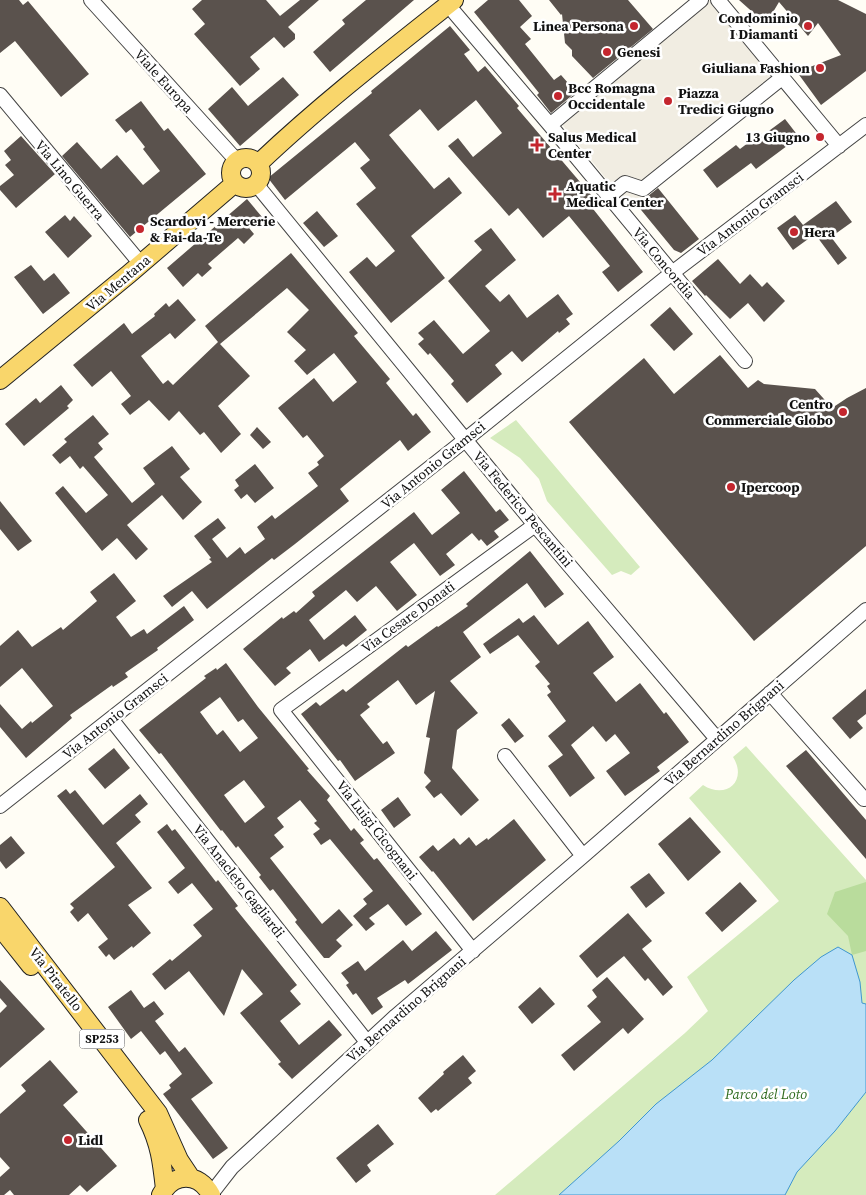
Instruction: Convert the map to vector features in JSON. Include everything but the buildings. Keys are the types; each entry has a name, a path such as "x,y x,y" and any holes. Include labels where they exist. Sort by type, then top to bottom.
{"main road":[{"path":"258,164 289,135 451,2"},
{"path":"250,158 258,164 260,177 256,184 243,188 235,183 231,172 237,161 250,158"},
{"name":"Via Mentana","path":"0,380 141,264 235,183"},
{"name":"Via Piratello","path":"0,907 158,1113 179,1160 204,1188"},
{"name":"Via Piratello","path":"0,927 148,1118 158,1140 163,1166 163,1192"},
{"name":"Via Piratello","path":"163,1192 176,1180 204,1188"}],"street":[{"name":"Viale Europa","path":"91,0 237,161"},
{"path":"550,125 701,0"},
{"path":"718,0 839,146"},
{"name":"Via Concordia","path":"451,2 745,361"},
{"path":"609,196 625,183 643,189 783,77"},
{"name":"Via Lino Guerra","path":"0,96 141,264"},
{"name":"Via Antonio Gramsci","path":"0,806 465,440 672,273 866,125"},
{"name":"Via Federico Pescantini","path":"256,184 535,525 717,739"},
{"name":"Via Cesare Donati","path":"282,710 535,525"},
{"name":"Via Bernardino Brignani","path":"204,1188 232,1167 396,1016 866,610"},
{"path":"770,693 864,800"},
{"name":"Via Luigi Cicognani","path":"282,710 473,951"},
{"name":"Via Anacleto Gagliardi","path":"111,719 368,1042"},
{"path":"506,756 583,856"}],"green space":[{"path":"516,420 640,567 631,575 621,571 612,575 547,501 539,479 520,458 490,438"},
{"name":"Parco del Loto","path":"746,746 866,880 866,1195 495,1195 685,1033 708,1011 687,977 779,901 689,798 703,785 720,790 732,786 738,774 733,757"},
{"path":"866,882 866,951 852,955 848,936 827,914 835,892"}],"shaded area":[{"name":"Piazza Tredici Giugno","path":"699,0 710,0 779,85 629,207 556,117"}],"water":[{"path":"838,947 852,955 860,982 862,1003 866,1004 866,1092 835,1131 797,1172 785,1195 559,1195 619,1141 656,1104 712,1060 794,980 821,957"}],"place":[{"name":"Linea Persona","path":"634,26"},
{"name":"Condominio I Diamanti","path":"808,26"},
{"name":"Genesi","path":"607,52"},
{"name":"Giuliana Fashion","path":"820,68"},
{"name":"Bcc Romagna Occidentale","path":"558,96"},
{"name":"Piazza Tredici Giugno","path":"668,101"},
{"name":"13 Giugno","path":"820,137"},
{"name":"Salus Medical Center","path":"537,145"},
{"name":"Aquatic Medical Center","path":"555,194"},
{"name":"Scardovi - Mercerie & Fai-da-Te","path":"140,229"},
{"name":"Hera","path":"794,232"},
{"name":"Centro Commerciale Globo","path":"843,412"},
{"name":"Ipercoop","path":"731,487"},
{"name":"Lidl","path":"68,1140"}]}
